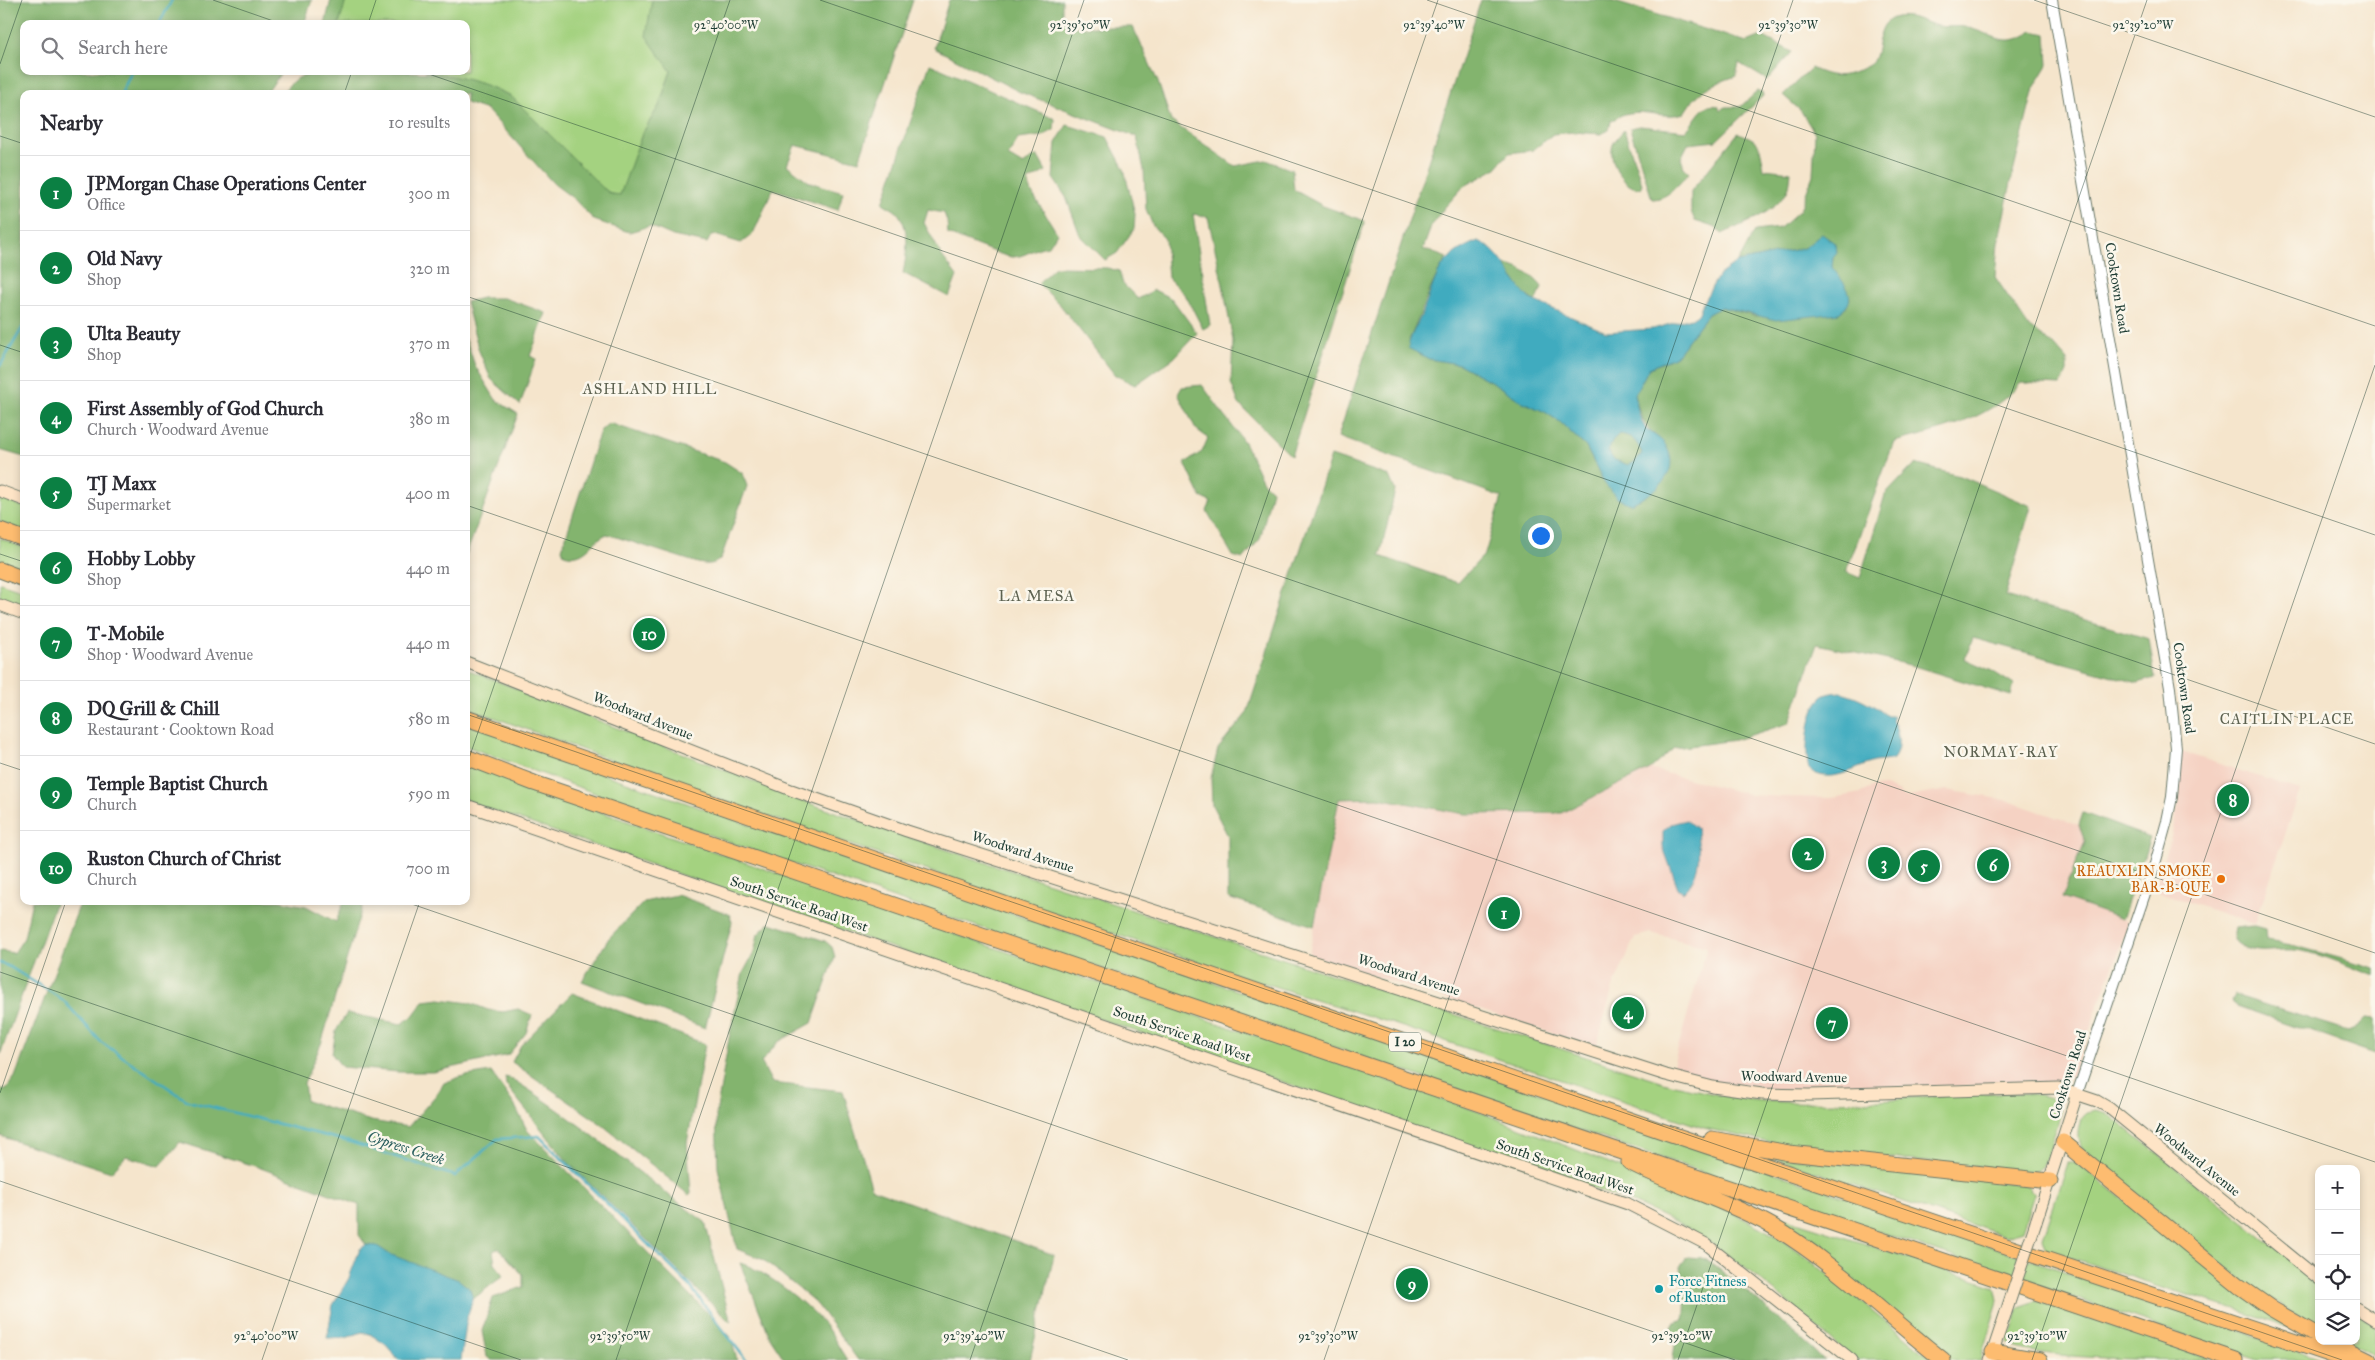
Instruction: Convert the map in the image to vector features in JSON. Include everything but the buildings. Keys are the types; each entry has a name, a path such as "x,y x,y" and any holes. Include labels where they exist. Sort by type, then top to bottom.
{"highway":[{"path":"0,530 20,538"},
{"path":"0,570 20,578"},
{"name":"I 20","path":"470,719 1659,1130 2346,1360"},
{"name":"I 20","path":"470,758 544,786 2236,1360"},
{"path":"1659,1130 1789,1153 2050,1181"},
{"path":"1580,1138 1646,1171 1722,1201 1773,1227 1805,1248 1943,1360"},
{"path":"2063,1142 2239,1286 2272,1309 2315,1334"},
{"path":"2338,1345 2369,1360"},
{"path":"1991,1356 2040,1360"}],"main road":[{"path":"0,491 20,498"},
{"path":"0,605 20,612"},
{"name":"Woodward Avenue","path":"470,664 791,790 907,830 1666,1075 1714,1087 1754,1093 1795,1095 2058,1088 2077,1094 2109,1108 2315,1276"},
{"name":"South Service Road West","path":"470,806 1628,1204 1673,1225 1706,1244 1852,1360"},
{"name":"Cooktown Road","path":"1991,1356 2063,1142 2077,1094"},
{"path":"2360,1311 2375,1320"}],"street":[{"name":"Cooktown Road","path":"2052,0 2170,688 2176,742 2172,797 2162,843 2077,1094"}],"shaded area":[{"path":"2182,752 2300,790 2255,924 2154,891 2169,845 2178,807"},
{"path":"1650,769 1751,795 1832,798 1861,793 1872,787 1885,786 1898,791 1903,796 1909,797 1947,790 2005,800 2079,825 2085,842 2062,898 2129,922 2073,1074 2062,1083 2045,1084 1780,1090 1725,1085 1671,1072 1707,947 1651,933 1635,937 1612,990 1596,1047 1309,955 1339,799 1378,798 1465,814 1561,813"}],"green space":[{"path":"0,0 312,0 305,20 20,20 20,75 279,75 269,90 20,90 20,456 0,450"},
{"path":"331,0 346,0 340,20 326,20"},
{"path":"346,0 652,0 647,36 671,71 659,106 642,134 621,195 611,194 512,97 481,84 444,75 470,75 470,20 340,20"},
{"path":"652,0 913,0 859,161 795,145 787,165 809,182 843,192 838,210 773,189 753,234 741,243 712,234 707,243 673,236 650,226 629,232 594,220 574,199 554,184 487,110 470,104 470,90 285,90 298,78 317,75 444,75 471,81 512,97 603,188 611,194 620,195 642,134 659,106 671,71 646,36"},
{"path":"949,0 1062,0 1062,14 1073,27 1133,27 1158,82 1171,121 1235,166 1266,160 1292,170 1294,190 1323,206 1365,221 1291,456 1239,404 1231,383 1233,341 1208,217 1193,214 1210,325 1203,329 1186,296 1168,278 1165,239 1153,226 1146,209 1144,170 1137,137 1020,92 934,48"},
{"path":"1481,0 1608,0 1747,42 1762,36 1792,52 1767,80 1739,63 1736,76 1706,89 1689,105 1684,113 1676,115 1640,112 1625,114 1611,121 1609,130 1601,134 1574,132 1553,134 1533,150 1509,153 1495,169 1463,187 1432,224 1423,249 1447,258 1431,288 1409,340 1429,359 1459,364 1560,422 1586,447 1605,484 1666,446 1653,434 1642,418 1635,394 1649,368 1675,357 1708,314 1721,307 1754,316 1839,313 1846,308 1850,298 1832,268 1833,258 1804,248 1738,262 1755,231 1780,228 1800,210 1813,175 1815,134 1801,111 1783,95 1811,68 1836,76 1854,72 1869,65 1873,61 1882,29 1890,19 1897,17 1913,18 1938,26 1965,27 2008,40 2033,31 2046,34 2048,65 2034,88 1998,243 1995,277 2028,326 2054,345 2067,360 2067,374 2060,385 2021,383 2008,396 1978,415 1946,428 1894,442 1846,572 1860,578 1885,495 1915,464 1963,477 2031,506 2005,596 2149,639 2155,678 2138,683 1973,638 1965,659 1992,671 2014,685 2011,696 1914,666 1817,644 1789,723 1735,740 1674,748 1650,769 1561,813 1465,814 1378,798 1339,799 1314,926 1228,898 1228,836 1212,805 1211,778 1218,749 1247,713 1331,456 1389,476 1395,490 1380,556 1458,583 1485,554 1502,497 1338,437"},
{"path":"930,64 1055,119 1054,130 1042,136 1018,139 1008,156 1023,165 1037,155 1046,171 1028,181 1032,193 1057,233 1049,246 1017,257 1007,256 948,234 944,213 928,210 924,223 942,256 957,276 949,297 903,273 907,250 904,226 897,212 883,203"},
{"path":"1758,91 1762,92 1763,96 1716,141 1688,144 1681,158 1684,168 1689,173 1668,194 1652,199 1630,128 1640,126 1686,131 1699,113 1707,107 1718,106 1721,111 1725,107 1740,107"},
{"path":"1067,125 1107,137 1124,169 1135,214 1134,229 1117,253 1105,260 1080,235 1066,197 1053,178 1056,143"},
{"path":"1624,130 1642,184 1640,188 1629,185 1620,175 1613,162 1613,144"},
{"path":"1738,133 1752,138 1756,142 1762,155 1764,169 1791,172 1790,181 1785,195 1772,208 1722,234 1716,228 1695,221 1691,211 1691,191"},
{"path":"1505,266 1520,269 1535,279 1542,287 1538,298 1534,301 1523,293"},
{"path":"1055,267 1107,268 1119,271 1123,284 1138,299 1154,290 1172,299 1197,333 1174,358 1135,385 1115,375 1061,306 1038,283"},
{"path":"482,298 504,298 546,313 530,356 536,359 520,405 491,379 479,351 470,317 470,301"},
{"path":"470,351 475,366 496,400 518,414 470,544"},
{"path":"1202,385 1244,442 1263,482 1272,490 1260,539 1243,559 1233,556 1207,511 1211,502 1201,497 1185,463 1202,452 1208,438 1196,429 1178,394 1182,387"},
{"path":"609,423 725,462 742,473 747,486 719,560 711,564 698,563 607,534 583,553 578,555 564,554 562,549 600,431"},
{"path":"1619,434 1634,440 1642,453 1635,462 1628,466 1613,459 1608,450 1612,441"},
{"path":"0,498 20,506 20,530 0,522"},
{"path":"0,538 20,546 20,570 0,562"},
{"path":"0,583 20,590 20,608 0,601"},
{"path":"470,671 814,805 1663,1082 1737,1098 1783,1102 1852,1102 1975,1093 2022,1093 2040,1095 2052,1099 2059,1108 2058,1124 2045,1163 2034,1172 1907,1160 1772,1143 1704,1128 1391,1023 1210,966 665,780 470,708"},
{"path":"470,724 606,775 744,823 2326,1360 2258,1360 737,845 470,747"},
{"path":"470,764 555,796 836,894 1477,1111 1724,1208 1774,1235 1810,1260 1933,1360 1855,1360 1780,1296 1721,1250 1683,1226 1629,1201 470,802"},
{"path":"2083,813 2150,838 2122,919 2062,898 2085,842 2079,825"},
{"path":"677,895 729,914 732,922 705,1028 582,981 609,938 644,902"},
{"path":"31,905 55,905 0,1055 0,951 14,953 24,938"},
{"path":"80,905 301,905 336,922 342,905 363,905 321,1044 304,1083 306,1101 371,1121 408,1127 437,1094 444,1083 460,1077 491,1072 515,1106 527,1130 730,1336 737,1360 492,1360 487,1357 482,1331 493,1298 523,1287 523,1275 499,1248 493,1251 495,1264 504,1275 473,1299 470,1289 389,1254 377,1246 366,1245 359,1235 359,1205 258,1167 180,1142 160,1166 126,1156 111,1172 0,1136 0,1090 6,1089 15,1077"},
{"path":"770,923 825,941 832,947 835,957 812,1023 778,1042 761,1062 772,1083 843,1091 872,1189 1054,1255 1030,1360 858,1360 816,1303 764,1260 737,1249 718,1168 716,1115 729,1038 743,973 754,953 758,934"},
{"path":"2254,926 2265,929 2266,941 2292,945 2375,968 2375,976 2329,958 2310,953 2293,950 2258,951 2242,946 2233,940 2235,928"},
{"path":"572,993 705,1044 687,1143 691,1193 689,1195 600,1123 512,1062 521,1045"},
{"path":"2234,995 2348,1031 2357,1027 2366,1018 2375,1019 2375,1054 2237,1006 2231,1001"},
{"path":"440,999 470,1003 488,1010 503,1012 518,1009 532,1015 526,1033 508,1055 433,1072 398,1072 342,1067 332,1054 336,1031 347,1013 401,1024 412,1017 424,1001"},
{"path":"505,1077 512,1079 562,1113 705,1222 731,1323 567,1161 506,1085"},
{"path":"2096,1110 2107,1113 2315,1280 2315,1327 2248,1286 2080,1146 2078,1135 2080,1122 2085,1114"},
{"path":"1766,1155 2027,1185 2034,1194 2022,1231 2005,1236"},
{"path":"2068,1163 2076,1163 2082,1167 2291,1328 2047,1250 2043,1238"},
{"path":"1755,1209 1995,1287 1998,1301 1980,1360 1949,1360"},
{"path":"1687,1257 1702,1258 1714,1265 1824,1360 1673,1360 1675,1344 1671,1329 1675,1322 1684,1319 1685,1299 1681,1265"},
{"path":"740,1263 774,1280 816,1315 827,1328 847,1360 785,1360 771,1339"},
{"path":"2037,1301 2213,1360 2103,1358 2041,1353 2019,1349 2008,1343 2019,1307"},
{"path":"2360,1315 2375,1325 2375,1355 2352,1345 2360,1345"}],"water":[{"path":"1822,234 1836,244 1837,253 1833,258 1832,267 1848,290 1850,296 1846,307 1839,313 1776,320 1721,307 1708,314 1675,357 1649,368 1635,394 1643,424 1666,446 1671,466 1663,482 1656,489 1630,504 1617,498 1605,484 1586,447 1560,422 1459,364 1429,359 1408,348 1440,270 1453,254 1478,241 1494,252 1530,299 1606,332 1653,329 1695,317 1719,275 1738,262 1804,248","holes":["1619,434 1634,440 1642,453 1635,462 1628,465 1613,459 1608,451 1612,441"]},
{"path":"1840,692 1865,701 1887,716 1894,716 1892,719 1896,729 1898,745 1893,759 1874,762 1833,776 1824,776 1816,774 1809,769 1807,753 1808,732 1813,712 1821,698"},
{"path":"1686,820 1697,829 1698,863 1693,878 1683,892 1678,888 1663,847 1663,831 1671,824"},
{"path":"366,1245 377,1246 389,1254 459,1280 470,1289 473,1299 467,1317 461,1360 399,1360 386,1345 370,1334 362,1332 346,1338 327,1338 333,1305 349,1278 360,1249"}],"waterway":[{"name":"Cypress Creek","path":"161,20 172,0"},
{"name":"Cypress Creek","path":"123,90 130,75"},
{"name":"Cypress Creek","path":"0,366 20,332"},
{"name":"Cypress Creek","path":"0,963 10,967 63,1000 101,1042 188,1101 350,1142 455,1176 497,1139 539,1136 690,1286 746,1360"}],"place":[{"name":"Ruston Church of Christ","path":"649,634"},
{"name":"DQ Grill & Chill","path":"2233,800"},
{"name":"Old Navy","path":"1808,854"},
{"name":"Ulta Beauty","path":"1884,863"},
{"name":"Hobby Lobby","path":"1993,865"},
{"name":"TJ Maxx","path":"1924,866"},
{"name":"REAUXLIN SMOKE BAR-B-QUE","path":"2221,879"},
{"name":"JPMorgan Chase Operations Center","path":"1504,913"},
{"name":"First Assembly of God Church","path":"1628,1013"},
{"name":"T-Mobile","path":"1832,1023"},
{"name":"Temple Baptist Church","path":"1412,1284"},
{"name":"Force Fitness of Ruston","path":"1659,1289"}],"district":[{"name":"ASHLAND HILL","path":"650,389"},
{"name":"LA MESA","path":"1037,596"},
{"name":"CAITLIN PLACE","path":"2287,719"},
{"name":"NORMAY-RAY","path":"2001,752"}]}
